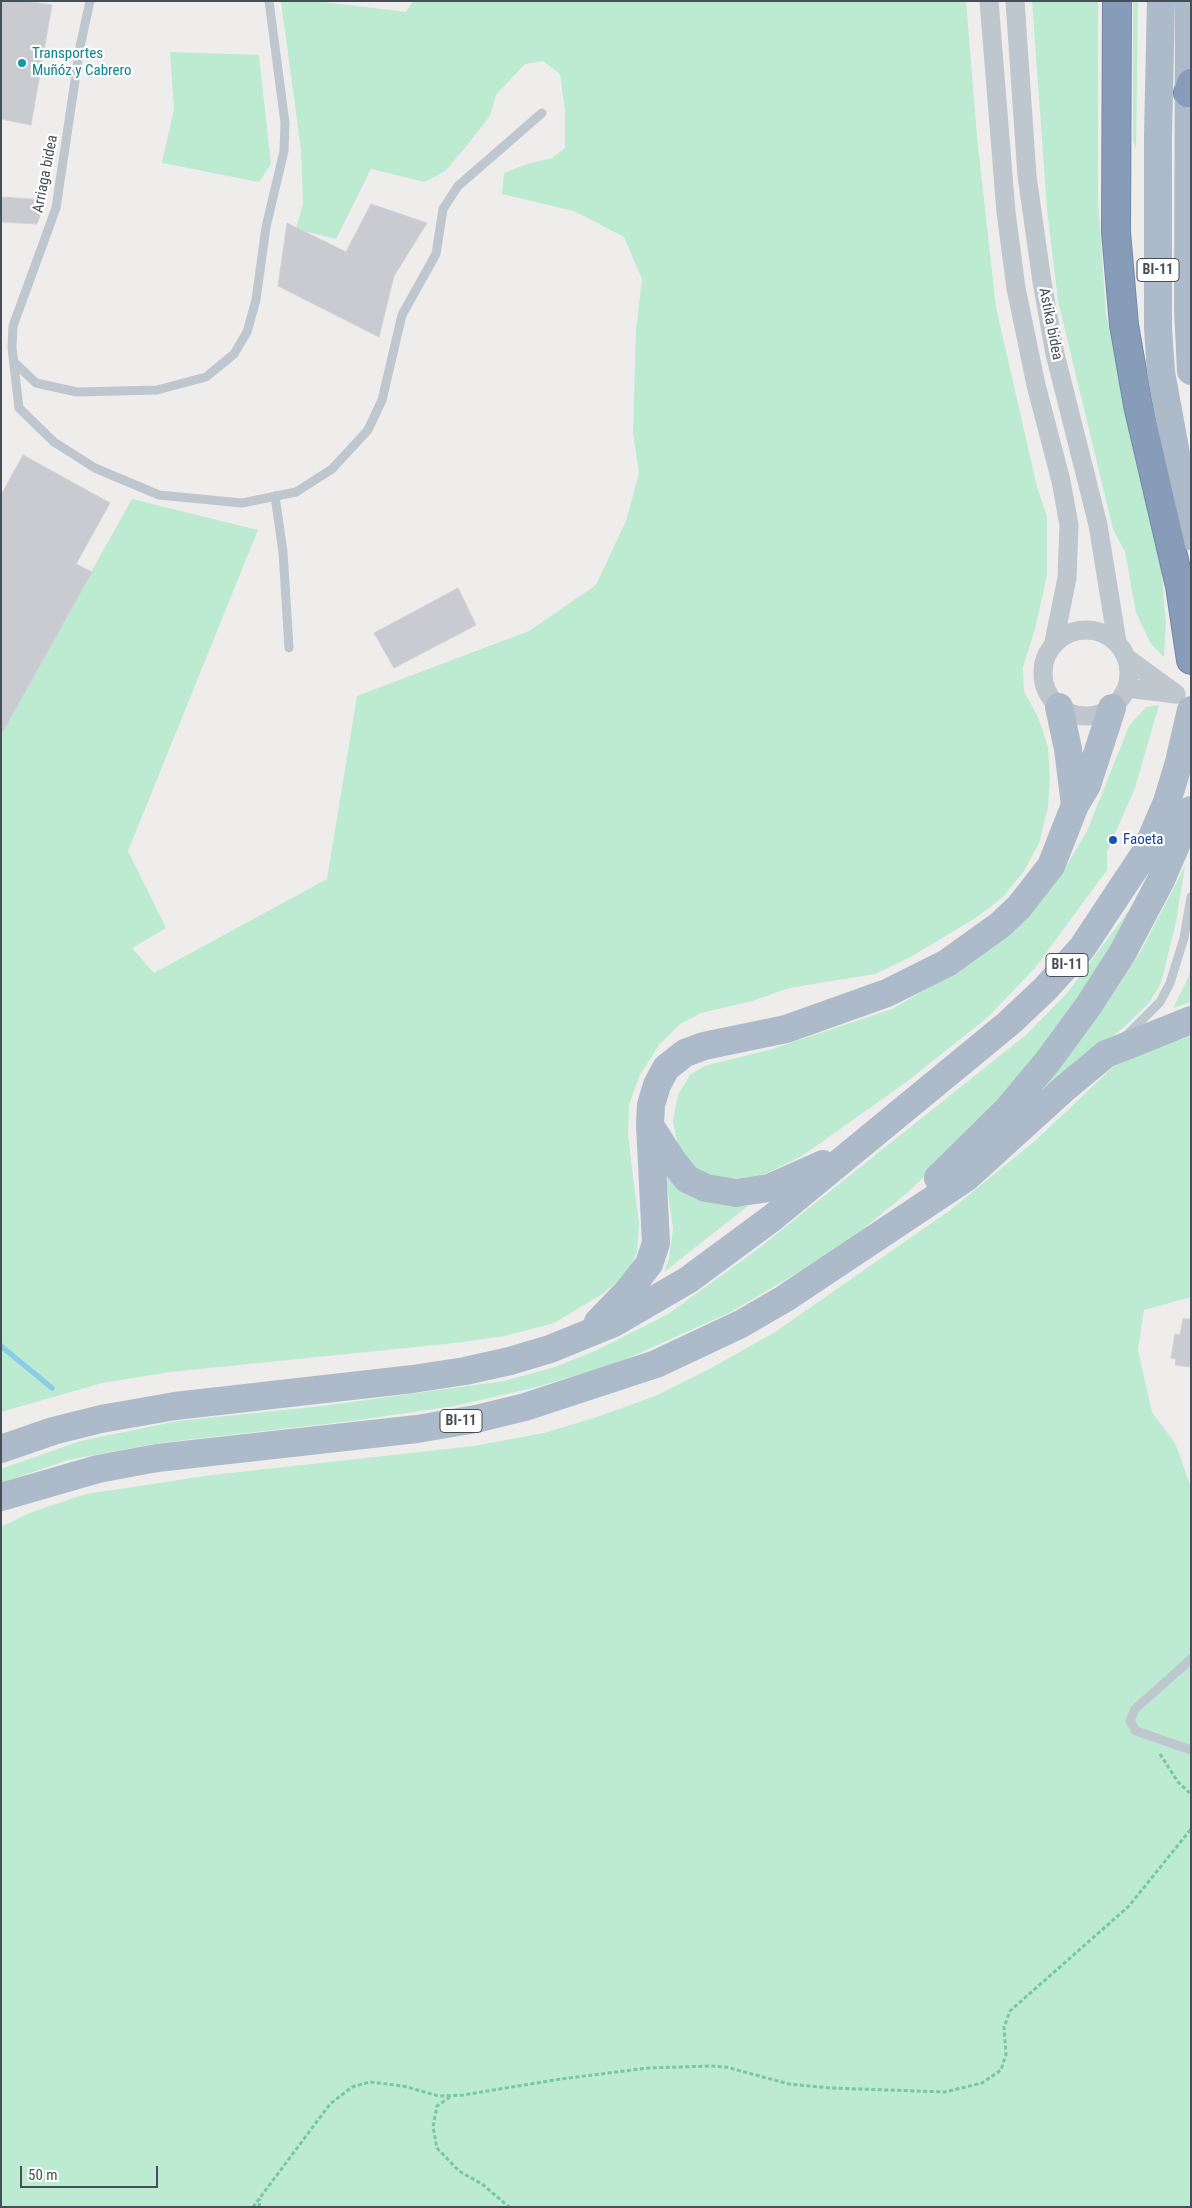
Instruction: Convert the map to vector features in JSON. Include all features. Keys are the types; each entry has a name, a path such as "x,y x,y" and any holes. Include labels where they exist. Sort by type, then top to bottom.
{"highway":[{"path":"1117,1 1116,232 1124,325 1138,405 1180,586 1191,660"}],"main road":[{"name":"BI-11","path":"1161,1 1158,144 1158,328 1161,372 1167,413 1191,536"},
{"name":"BI-11","path":"1189,1 1188,309 1191,371"},
{"path":"584,1336 628,1290 649,1264 652,1257 656,1243 650,1125 651,1105 657,1085 666,1068 685,1053 704,1046 786,1030 887,993 947,963 1000,925 1019,907 1051,866 1075,805 1087,784 1119,698"},
{"path":"1059,707 1068,749 1075,805"},
{"name":"BI-11","path":"1,1449 53,1430 100,1419 175,1406 465,1371 542,1352 584,1336 614,1323 688,1280 772,1218 1009,1023 1082,948 1146,853 1180,762 1191,710"},
{"name":"BI-11","path":"1,1497 98,1469 157,1458 417,1429 525,1408 594,1386 664,1360 742,1324 846,1258 959,1160 1007,1110 1048,1061 1089,1005 1123,952 1161,880 1191,810"},
{"path":"846,1258 967,1177 1065,1088 1106,1054 1191,1020"},
{"path":"650,1125 686,1179 706,1188 736,1193 769,1188 850,1153"}],"street":[{"name":"Astika bidea","path":"989,1 1005,202 1016,288 1036,385 1061,481 1069,525 1067,578 1054,642"},
{"name":"Astika bidea","path":"1015,1 1027,176 1042,282 1056,354 1098,525 1117,642"},
{"path":"1119,698 1176,694 1128,659 1117,642 1096,630 1083,629 1070,632 1054,642 1044,660 1042,673 1044,687 1051,699 1059,707 1073,714 1086,716 1100,714 1119,698 1130,674 1128,659"}],"lane":[{"name":"Arriaga bidea","path":"90,1 80,47 58,199 13,326 14,362 19,408 54,442 95,468 159,495 242,503 275,496"},
{"path":"14,362 36,382 77,392 157,390 206,376 234,354 247,332 256,300 266,227 284,151 285,123 270,1"},
{"path":"289,648 283,552 275,496 296,492 332,469 368,430 382,400 402,315 436,254 443,210 458,186 542,113"},
{"path":"1106,1054 1160,1002 1176,964 1184,938 1191,897"},
{"path":"1191,1659 1135,1709 1130,1721 1136,1731 1191,1750"}],"path":[{"path":"1149,1736 1178,1782 1191,1794"},
{"path":"253,2207 330,2104 352,2087 370,2082 402,2086 439,2096 451,2096 648,2068 710,2066 726,2067 789,2084 830,2088 945,2092 982,2083 1000,2070 1006,2054 1004,2027 1010,2011 1128,1906 1191,1829"},
{"path":"451,2096 437,2106 433,2127 438,2148 459,2171 482,2184 509,2207"},
{"path":"259,2207 260,2199"}],"green space":[{"path":"281,1 317,1 406,12 413,1 966,1 977,136 996,307 1037,487 1047,517 1047,575 1035,629 1023,667 1024,691 1038,717 1048,747 1050,777 1048,807 1039,843 1024,871 1002,898 974,919 909,958 875,974 789,988 752,1001 701,1013 680,1024 659,1045 640,1075 629,1105 628,1136 639,1224 637,1252 627,1274 601,1295 554,1323 505,1336 455,1343 170,1372 102,1383 1,1412 1,733 132,499 258,530 128,851 166,928 132,948 154,973 327,879 357,696 529,631 596,585 626,521 639,473 633,433 636,330 642,279 624,237 574,211 502,194 504,173 527,164 552,158 565,148 565,110 560,74 543,61 525,64 496,95 490,116 464,149 445,171 425,182 371,169 336,239 296,229 303,204 301,150"},
{"path":"1032,1 1098,1 1098,200 1106,314 1135,459 1161,565 1166,622 1164,657 1151,644 1136,613 1125,552 1113,529 1058,301 1047,209"},
{"path":"1133,1 1138,1 1136,150 1133,140"},
{"path":"170,52 259,55 271,164 259,182 162,163 174,109"},
{"path":"1159,705 1135,788 1107,852 1107,870 1035,968 988,1017 905,1083 802,1156 761,1176 729,1179 706,1175 690,1164 679,1151 673,1121 678,1095 690,1075 704,1066 769,1050 892,1009 966,966 1064,870 1087,831 1129,726 1146,707"},
{"path":"1185,866 1176,922 1161,983 1149,1003 1123,1028 1043,1089 1141,951"},
{"path":"1135,902 1092,981 1005,1100 907,1193 841,1247 731,1312 615,1364 533,1388 454,1406 352,1421 159,1443 68,1460 1,1483 1,1469 80,1441 178,1421 322,1406 504,1381 555,1367 597,1350 668,1314 754,1252 1027,1034 1068,992"},
{"path":"1191,966 1191,1002 1173,1008 1189,976"},
{"path":"1191,1036 1191,1297 1144,1310 1138,1350 1152,1412 1175,1443 1191,1487 1191,2207 1,2207 1,1527 29,1513 86,1494 212,1475 474,1446 544,1433 597,1417 655,1396 713,1367 775,1332 949,1211 1036,1140 1113,1067 1147,1051"},
{"path":"661,1167 725,1205 748,1206 664,1272 669,1259 673,1228 668,1193"}],"building":[{"name":"Transportes Muñóz y Cabrero","path":"1,1 24,1 52,5 31,125 1,119"},
{"path":"1,197 46,200 37,224 1,222"},
{"path":"371,204 427,223 394,276 379,337 278,286 287,223 346,252"},
{"path":"23,455 110,503 76,564 92,572 1,735 1,495"},
{"path":"458,588 476,625 394,668 374,633"},
{"path":"1183,1319 1191,1319 1191,1367 1175,1365 1176,1359 1171,1358 1175,1334 1180,1335"}],"waterway":[{"path":"1,1346 52,1388"}],"place":[{"name":"Transportes Muñóz y Cabrero","path":"22,63"},
{"name":"Faoeta","path":"1113,840"}]}
